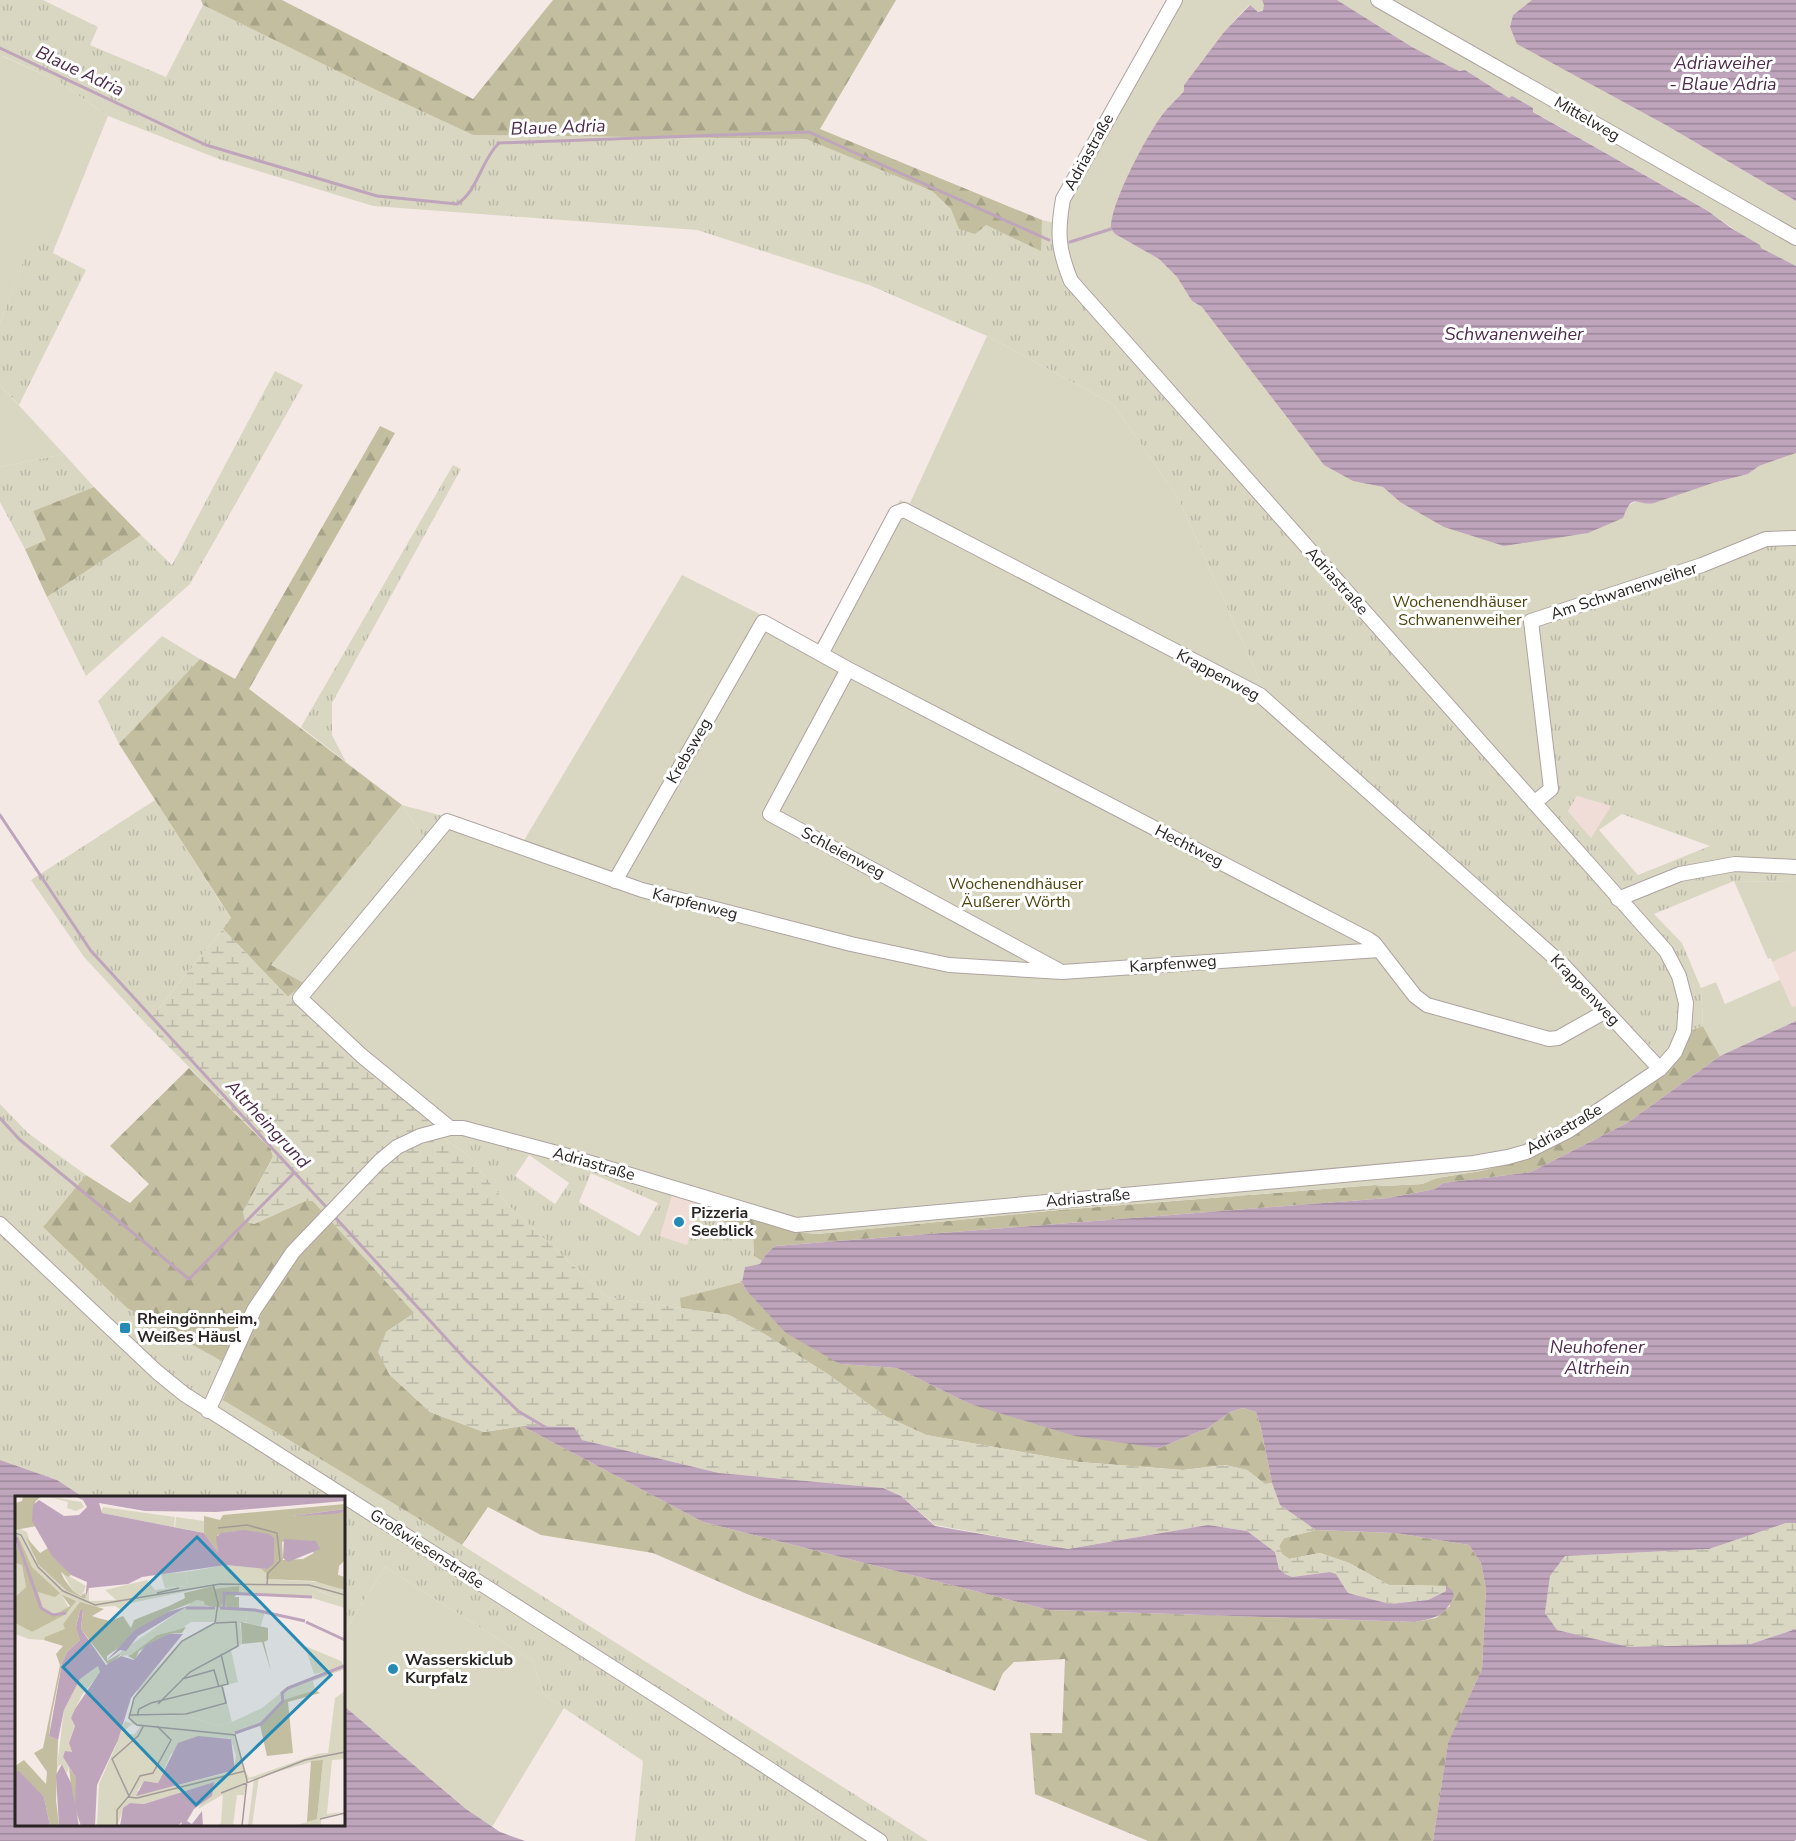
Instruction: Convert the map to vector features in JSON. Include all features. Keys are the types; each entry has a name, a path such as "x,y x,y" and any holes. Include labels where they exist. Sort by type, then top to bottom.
{"street":[{"name":"Adriastraße","path":"208,1411 254,1310 293,1252 379,1162 397,1147 420,1136 450,1128 463,1128 561,1154 796,1225 1508,1158 1526,1152 1568,1131 1660,1069 1675,1052 1684,1031 1686,1003 1679,976 1666,951 1071,281 1060,255 1058,224 1063,199 1175,0"},
{"name":"Mittelweg","path":"1378,0 1796,238"},
{"name":"Krappenweg","path":"822,654 896,513 904,510 1260,695 1314,746 1557,959 1660,1069"},
{"name":"Am Schwanenweiher","path":"1534,803 1551,789 1531,621 1702,565 1766,539 1796,538"},
{"name":"Hechtweg","path":"763,622 848,669 1368,939 1420,1001 1428,1005 1549,1039 1558,1038 1606,1011"},
{"name":"Krebsweg","path":"615,881 763,622"},
{"name":"Schleienweg","path":"848,669 770,814 1062,972"},
{"name":"Karpfenweg","path":"450,1128 362,1056 300,998 447,820 642,890 918,959 978,968 1062,972 1379,950"},
{"path":"1618,899 1680,874 1735,864 1796,867"},
{"name":"Großwiesenstraße","path":"0,1224 157,1372 208,1411 342,1496"},
{"name":"Großwiesenstraße","path":"345,1498 880,1841"}],"shaded area":[{"path":"1577,796 1612,806 1591,838 1568,811"},
{"path":"1796,951 1796,1006 1792,1008 1772,962"},
{"path":"673,1192 702,1201 688,1245 659,1236"}],"green space":[{"path":"0,0 43,0 98,27 90,45 166,77 203,5 473,135 806,139 932,191 951,209 1040,250 1042,220 1055,223 1534,623 1767,542 1796,541 1796,882 1734,881 1654,914 1682,943 1701,988 1703,1026 1688,1032 1670,1066 1566,961 1267,696 1178,498 1113,404 987,336 869,285 697,230 373,206 219,159 108,116 56,80 3,56 0,63","holes":["1577,796 1611,806 1591,838 1568,811","1622,814 1710,846 1638,875 1599,830"]},
{"path":"201,0 282,0 473,99 553,0 896,0 820,129 1042,220 1041,251 986,225 975,234 959,229 951,209 932,191 806,139 473,135 203,5"},
{"name":"Wochenendhäuser Schwanenweiher","path":"1172,0 1262,0 1265,5 1263,11 1258,12 1249,5 1224,32 1184,85 1184,91 1162,115 1147,139 1123,188 1111,229 1115,234 1159,259 1177,277 1192,301 1202,307 1353,481 1383,487 1400,502 1627,507 1637,502 1648,504 1748,474 1759,466 1796,453 1796,541 1767,542 1534,623 1553,783 1529,803 1068,283 1060,197"},
{"path":"1337,0 1532,0 1513,15 1510,27 1664,124 1796,201 1796,266 1761,248 1708,211 1509,98 1465,70 1459,71 1412,47"},
{"path":"2,56 56,80 108,116 55,247 33,236 0,323 0,63"},
{"path":"33,235 55,247 53,253 86,270 19,405 0,385 0,323"},
{"name":"Wochenendhäuser Äußerer Wörth","path":"987,336 1113,404 1178,498 1267,696 1566,961 1670,1066 1652,1083 1576,1133 1525,1159 1481,1171 1437,1178 1422,1184 1375,1185 1059,1210 817,1234 796,1232 673,1192 591,1173 430,1119 360,1064 288,997 304,983 271,965 402,805 424,838 443,816 523,842 682,575 817,643 900,500 910,503"},
{"path":"275,371 303,385 190,584 86,676 47,597 141,535 172,565"},
{"path":"0,385 64,454 0,467"},
{"path":"380,426 395,433 249,689 402,805 272,965 304,983 288,997 223,929 231,918 119,744 200,659 235,679"},
{"path":"64,454 94,487 33,511 46,540 25,549 0,502 0,467"},
{"path":"453,465 461,469 332,703 332,735 346,762 301,727"},
{"path":"94,487 141,535 47,597 25,549 46,540 33,511"},
{"path":"162,636 200,659 119,744 98,701"},
{"path":"155,800 231,919 146,1024 84,957 31,880"},
{"path":"402,805 443,816 424,838"},
{"path":"1734,881 1796,882 1796,951 1772,962 1771,958 1768,959"},
{"path":"223,929 288,997 360,1064 430,1119 427,1126 468,1155 508,1205 607,1297 729,1315 766,1335 829,1375 885,1416 926,1435 1079,1462 1183,1470 1225,1465 1247,1470 1265,1484 1272,1483 1280,1505 1316,1530 1284,1538 1279,1546 1282,1554 1289,1559 1320,1553 1349,1563 1389,1585 1446,1586 1446,1591 1428,1600 1390,1604 1348,1593 1336,1574 1330,1572 1292,1577 1279,1569 1275,1552 1247,1531 1208,1525 1068,1549 935,1525 901,1496 883,1488 719,1473 581,1440 574,1427 522,1426 484,1432 430,1412 389,1374 378,1352 386,1332 414,1313 313,1201 307,1200 254,1224 245,1222 243,1212 273,1157 271,1149 146,1024"},
{"path":"1780,980 1792,1007 1796,1006 1796,1021 1720,1056 1703,1026 1701,988 1716,982 1725,1004"},
{"path":"1703,1026 1720,1056 1627,1123 1531,1172 1443,1183 1435,1189 1388,1198 775,1246 762,1261 754,1256 753,1231 719,1220 702,1201 773,1225 817,1234 1059,1210 1375,1185 1422,1184 1437,1178 1481,1171 1525,1159 1576,1133 1652,1083 1670,1066 1688,1032"},
{"path":"189,1068 271,1149 273,1157 243,1212 254,1224 307,1200 313,1201 415,1313 386,1332 389,1374 430,1412 484,1432 522,1426 703,1522 1049,1610 1415,1622 1436,1618 1450,1606 1446,1586 1389,1585 1349,1563 1320,1553 1289,1559 1282,1554 1279,1546 1284,1538 1316,1530 1396,1533 1469,1545 1481,1563 1486,1589 1482,1669 1448,1744 1433,1841 1148,1841 1035,1794 1030,1733 1062,1733 1065,1659 1014,1662 1003,1673 995,1691 747,1594 653,1553 541,1535 488,1507 462,1545 223,1400 234,1368 127,1308 43,1227 86,1175 130,1203 149,1184 110,1146"},
{"path":"0,1104 28,1133 86,1175 43,1227 127,1308 235,1368 223,1400 462,1545 928,1841 635,1841 643,1761 543,1694 533,1661 385,1567 345,1630 345,1496 81,1496 57,1480 0,1460"},
{"path":"430,1119 673,1192 660,1236 687,1245 702,1201 719,1220 753,1231 754,1256 762,1261 760,1264 745,1267 742,1282 681,1298 681,1308 607,1297 508,1205 468,1155 427,1126","holes":["529,1155 569,1183 555,1204 515,1176","591,1173 658,1203 639,1236 579,1202"]},
{"path":"742,1282 746,1290 840,1364 897,1368 970,1404 1159,1448 1208,1428 1230,1412 1243,1408 1256,1412 1272,1483 1265,1484 1247,1470 1225,1465 1183,1470 1079,1462 926,1435 885,1416 829,1375 766,1335 729,1315 681,1308 680,1298"},
{"path":"1786,1523 1796,1523 1796,1629 1751,1644 1629,1647 1556,1630 1545,1613 1550,1576 1565,1556 1709,1549"},
{"path":"385,1567 533,1661 543,1694 564,1708 492,1827 466,1809 345,1707 345,1630"}],"water":[{"name":"Schwanenweiher","path":"1262,0 1337,0 1412,47 1459,71 1465,70 1509,98 1512,96 1533,108 1533,112 1708,211 1760,245 1761,248 1796,266 1796,453 1759,466 1748,474 1654,503 1633,502 1623,518 1588,533 1504,546 1444,527 1400,502 1383,487 1353,481 1324,465 1202,307 1192,301 1177,277 1159,259 1115,234 1111,229 1112,218 1122,188 1155,125 1184,91 1184,85 1224,32 1250,5 1258,12 1263,11"},
{"name":"Adriaweiher - Blaue Adria","path":"1532,0 1796,0 1796,201 1664,124 1517,44 1510,27 1513,15"},
{"name":"Neuhofener Altrhein","path":"1796,1021 1796,1523 1786,1523 1709,1549 1565,1556 1550,1576 1545,1613 1557,1630 1629,1647 1751,1644 1796,1629 1796,1840 1794,1841 1433,1841 1448,1743 1482,1669 1486,1589 1481,1563 1469,1545 1396,1533 1316,1530 1280,1505 1272,1483 1256,1412 1243,1408 1230,1412 1208,1428 1159,1448 1075,1436 970,1404 897,1368 840,1364 786,1333 746,1290 742,1282 745,1267 760,1264 775,1246 1388,1198 1435,1189 1443,1183 1531,1172 1627,1123 1720,1056"},
{"path":"522,1426 574,1427 582,1440 719,1473 883,1488 901,1496 935,1526 1068,1549 1208,1525 1247,1531 1275,1552 1279,1569 1292,1577 1330,1572 1336,1574 1348,1593 1390,1604 1428,1600 1446,1591 1446,1586 1452,1590 1454,1595 1444,1612 1415,1622 1049,1610 703,1522"},
{"path":"0,1460 57,1480 81,1496 15,1496 15,1826 345,1826 345,1707 466,1809 500,1832 525,1841 0,1841"}],"waterway":[{"name":"Blaue Adria","path":"0,48 206,145 377,196 457,204 470,191 499,143 809,132 1049,240"},
{"name":"Blaue Adria","path":"1070,242 1111,229"},
{"name":"Altrheingrund","path":"0,815 91,951 328,1209"},
{"path":"0,1118 19,1139 189,1279 294,1173"},
{"name":"Altrheingrund","path":"334,1216 466,1360 518,1411 545,1427"}],"place":[{"name":"Pizzeria Seeblick","path":"679,1222"},
{"name":"Rheingönnheim, Weißes Häusl","path":"125,1328"},
{"name":"Wasserskiclub Kurpfalz","path":"393,1669"}]}
